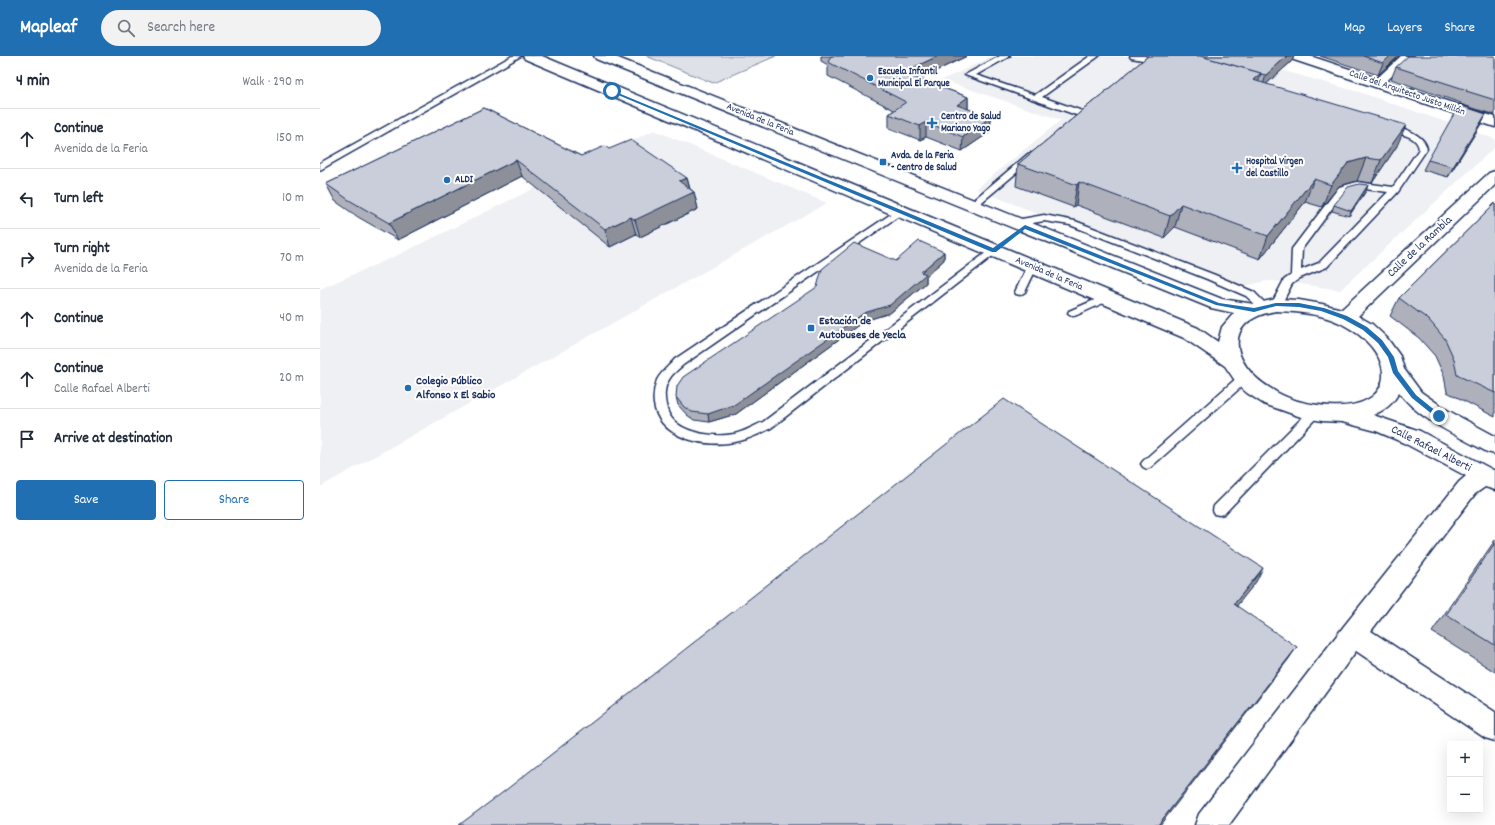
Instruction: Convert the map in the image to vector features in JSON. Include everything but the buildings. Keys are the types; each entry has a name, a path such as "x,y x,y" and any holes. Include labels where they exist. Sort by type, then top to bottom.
{"street":[{"name":"Avenida de la Feria","path":"530,56 595,83 629,79 972,205 1011,235 1032,267 1191,333 1231,361"},
{"name":"Avenida de la Feria","path":"601,56 629,79 900,212 1011,235 1218,304 1265,307"},
{"name":"Calle del Arquitecto Justo Millán","path":"1296,56 1495,122"},
{"path":"1378,83 1408,56"},
{"path":"595,83 603,73 613,69 629,79"},
{"name":"Calle de la Rambla","path":"1345,317 1495,176"},
{"path":"1299,305 1322,309 1345,317 1365,328 1380,342 1391,357 1395,372 1393,388 1382,401 1365,410 1342,414 1315,412 1287,405 1263,393 1244,378 1231,361 1227,345 1230,331 1239,319 1265,307 1299,305"},
{"path":"1395,372 1414,397 1439,416 1495,446"},
{"name":"Calle Rafael Alberti","path":"1342,414 1382,425 1412,437 1489,479"},
{"path":"1210,825 1353,634 1467,488 1489,479"},
{"path":"1353,634 1495,728"}],"lane":[{"path":"320,167 517,56"},
{"path":"1006,56 970,75 1082,114"},
{"path":"1036,98 1095,56"},
{"path":"1134,56 1153,60 1137,69"},
{"path":"900,212 679,362 666,376 659,391 659,407 667,422 682,433 702,439 725,440 747,435 767,426 1011,235 1044,218 1072,222 1211,277 1250,294 1265,307 1288,282 1296,276 1323,265 1395,190 1423,150 1424,145 1421,140 1382,127"},
{"path":"972,205 1039,150"},
{"path":"1296,276 1297,249 1342,190 1349,186 1357,186 1395,190"},
{"path":"1020,292 1032,267"},
{"path":"1073,313 1106,298"},
{"path":"1147,464 1244,378"},
{"path":"1220,510 1315,412"}],"shaded area":[{"path":"646,56 776,56 713,83"},
{"name":"Hospital Virgen del Castillo","path":"993,56 1231,56 1362,93 1495,139 1495,147 1340,290 1288,282 1265,281 1230,290 976,189 1061,120 942,80"},
{"name":"Colegio Público Alfonso X El Sabio","path":"654,130 827,203 320,487 320,289 400,254"}],"place":[{"name":"Escuela Infantil Municipal El Parque","path":"870,78"},
{"name":"Centro de Salud Mariano Yago","path":"932,123"},
{"name":"Avda. de la Feria - Centro de Salud","path":"883,162"},
{"name":"Hospital Virgen del Castillo","path":"1237,168"},
{"name":"ALDI","path":"447,180"},
{"name":"Estación de Autobuses de Yecla","path":"811,328"},
{"name":"Colegio Público Alfonso X El Sabio","path":"408,388"}],"route":[{"path":"612,91 994,251 1025,226 1218,304 1254,310 1276,305 1299,305 1322,309 1345,317 1365,328 1380,342 1391,357 1395,372 1414,397 1439,416"}]}
